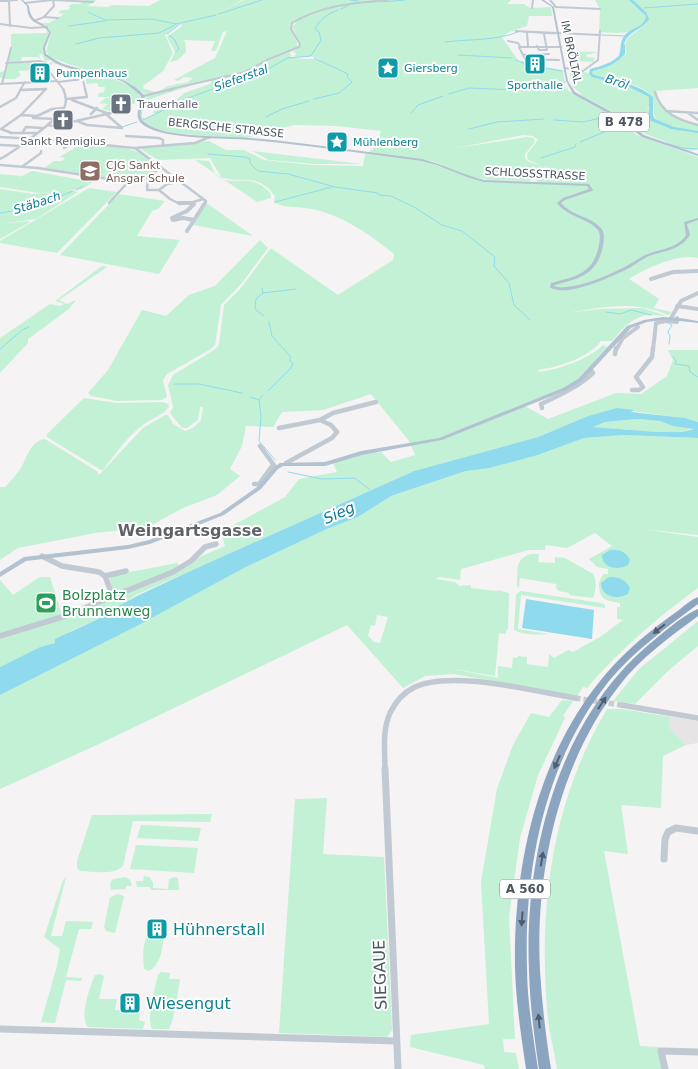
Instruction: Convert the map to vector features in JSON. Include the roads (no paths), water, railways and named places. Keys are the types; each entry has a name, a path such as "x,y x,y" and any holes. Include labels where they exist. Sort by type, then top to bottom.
{"highway":[{"name":"A 560","path":"532,1069 524,1010 521,968 522,924 533,836 548,782 578,718 606,679 658,629 698,600"},
{"name":"A 560","path":"545,1069 537,1004 536,908 541,862 549,822 563,776 589,723 616,684 668,634 698,612"}],"main road":[{"path":"22,0 28,6 28,16 47,27 50,32 44,52 54,60 114,78 131,85 143,96"},
{"name":"IM BRÖLTAL","path":"542,0 553,7 568,86 577,96 618,117 642,136 698,155"},
{"name":"BERGISCHE STRASSE","path":"143,96 143,102 138,113 140,119 144,124 164,132 249,139 367,153"},
{"name":"SCHLOSSSTRASSE","path":"367,153 432,162 484,180 579,183 590,186 592,188 590,190 564,199 559,203 566,211 589,222 601,231 602,236 598,258 592,268 581,276 552,285 556,289 600,280 646,256 679,245 688,235 685,223 698,219"},
{"path":"0,575 24,559 98,552 150,542 227,511 264,484 274,467 286,463 318,465 361,453 440,439 565,389 580,380 591,370 629,327 637,323 659,318 674,318 698,322"}],"street":[{"path":"0,1 17,0"},
{"path":"34,21 44,17 54,6 53,0"},
{"path":"25,2 53,0 93,2"},
{"path":"143,96 253,69 269,59 299,47 300,44 292,29 292,23 322,10 353,2 388,0"},
{"path":"532,8 533,0"},
{"path":"550,0 556,7 600,9 596,4"},
{"path":"8,1 10,26"},
{"path":"44,17 58,18"},
{"path":"42,22 51,18"},
{"path":"0,24 47,27"},
{"path":"517,31 526,34 600,35"},
{"path":"565,68 583,72 599,58 600,31"},
{"path":"526,34 528,46"},
{"path":"544,34 546,46"},
{"path":"508,41 518,43 525,59 558,60"},
{"path":"520,46 560,46"},
{"path":"11,48 1,84 84,79 87,98 66,100"},
{"path":"523,55 549,54"},
{"path":"6,63 39,60 47,62 54,60"},
{"path":"0,158 17,151 36,133 55,119 64,108 66,100 58,82 45,66 47,62"},
{"path":"68,70 77,80"},
{"path":"0,107 16,98 25,82"},
{"path":"12,133 2,129 21,115 46,89 22,90"},
{"path":"655,92 658,102 666,111 678,118 698,125"},
{"path":"66,100 96,108 109,114 114,123 122,128 129,145 128,148"},
{"path":"0,103 7,104"},
{"path":"21,115 34,116 52,109 64,108"},
{"path":"91,114 96,108"},
{"path":"666,111 698,113"},
{"path":"687,112 698,120"},
{"path":"48,124 54,126 109,114"},
{"path":"34,116 31,118 55,119"},
{"path":"77,121 122,128"},
{"path":"22,132 26,127 43,128"},
{"path":"0,132 36,133"},
{"path":"126,136 159,138 163,140 164,146"},
{"path":"0,138 75,141 134,148 200,142 210,137"},
{"path":"64,148 75,141"},
{"path":"0,145 22,146"},
{"path":"134,148 155,160 161,168 178,182 206,201 187,230"},
{"path":"23,166 41,153 41,151"},
{"path":"0,166 23,166 128,182 148,178 161,168"},
{"path":"148,178 147,190 159,190 168,184 178,182"},
{"path":"109,203 128,182"},
{"path":"159,190 170,201 194,204"},
{"path":"194,220 183,218 173,220 172,218 187,211 203,199"},
{"path":"651,279 673,272 698,271"},
{"path":"632,390 639,390 643,387 636,377 652,358 656,323 666,321 677,322 674,318 677,306 681,301 698,293"},
{"path":"677,306 698,309"},
{"path":"615,354 615,345 638,327"},
{"path":"542,408 541,404 572,390 587,379 593,373 591,370"},
{"path":"278,428 320,420 333,413 376,402"},
{"path":"286,463 332,438 336,432 331,425 320,420"},
{"path":"254,484 259,484 274,467 260,446"},
{"path":"0,636 62,617 173,572 191,561 205,547 216,544"},
{"path":"42,556 62,566 92,570 105,576 126,571"},
{"path":"105,576 113,597"},
{"name":"SIEGAUE","path":"398,1069 384,736 390,709 406,691 431,681 445,679 476,682 575,698"},
{"path":"620,705 698,718"},
{"path":"664,859 665,839 668,832 676,828 698,831"},
{"path":"0,1029 396,1041"},
{"path":"665,1069 661,1051 698,1052"}],"water":[{"path":"629,0 633,0 646,12 649,19 643,26 627,37 624,55 619,55 623,38 628,32 643,23 646,16"},
{"name":"Sieg","path":"617,408 634,410 631,412 685,418 698,422 698,438 624,435 584,438 538,455 489,468 466,471 391,496 358,517 327,529 244,568 137,626 0,695 0,667 40,647 55,643 55,639 111,613 115,608 137,596 414,471 538,437 588,416","holes":["637,419 660,421 673,426 694,429 682,432 657,432 593,427 605,422"]},
{"path":"610,550 619,550 626,554 630,560 628,565 615,568 605,563 602,555"},
{"path":"609,577 619,578 626,582 630,588 628,594 615,597 607,594 602,588 601,583"},
{"path":"526,599 594,610 592,639 522,628"}],"waterway":[{"path":"219,14 262,0"},
{"name":"Sieferstal","path":"350,0 358,1"},
{"path":"381,2 405,0"},
{"name":"Sieferstal","path":"341,9 351,4"},
{"path":"644,8 698,4"},
{"name":"Sieferstal","path":"143,120 188,98 224,85 228,81 264,71 288,58 311,56 321,40 319,32 315,29 317,25 324,17 338,10"},
{"path":"88,12 105,20 152,19 176,24 216,15"},
{"path":"69,26 105,21"},
{"path":"167,34 180,24"},
{"path":"76,44 99,38 159,33 175,25"},
{"path":"445,42 491,38 518,32"},
{"path":"523,32 555,34"},
{"path":"169,35 174,39 179,49 176,52"},
{"path":"601,35 625,36"},
{"name":"Bröl","path":"623,45 623,54 620,58 608,65 591,70 590,73 593,76 638,89 651,97 651,115 653,120 673,128 698,132"},
{"path":"458,55 512,58"},
{"path":"314,58 348,74 347,77 352,82 339,93 314,99"},
{"path":"516,60 527,65 562,71"},
{"path":"449,94 469,88 517,90 565,82"},
{"path":"411,113 418,105 443,96"},
{"path":"266,117 282,109 309,101"},
{"path":"554,120 583,122 610,116"},
{"path":"469,129 497,122 544,119"},
{"name":"Sieferstal","path":"122,127 137,122"},
{"path":"580,142 609,130 629,129"},
{"path":"666,143 683,148 698,149"},
{"path":"541,158 575,147 576,144"},
{"path":"208,154 245,157 250,159 250,163 258,171 288,174 335,187 391,196 414,207 442,225 462,231 495,257 494,266 509,283 514,305 530,320"},
{"name":"Stäbach","path":"76,190 83,186"},
{"path":"275,202 332,187"},
{"name":"Stäbach","path":"0,213 30,208 73,191"},
{"path":"262,288 263,293"},
{"path":"263,293 296,289"},
{"path":"263,293 256,299 255,309 264,316"},
{"path":"606,312 620,314 631,310 651,315"},
{"path":"268,391 291,368 293,363 290,361 290,356 272,336 269,322"},
{"path":"668,323 672,325 668,332 670,336 669,344"},
{"path":"0,349 22,330 29,327"},
{"path":"673,357 676,361 675,364 689,366 690,372 698,377"},
{"path":"174,384 199,384 242,393"},
{"path":"259,400 263,395"},
{"path":"250,397 259,400"},
{"path":"259,400 261,416 259,441 275,460"},
{"path":"288,472 322,479 355,478 370,490"}],"tunnel":[{"path":"575,698 621,705"}],"place":[{"name":"Sporthalle","path":"535,64"},
{"name":"Giersberg","path":"388,68"},
{"name":"Pumpenhaus","path":"40,73"},
{"name":"Trauerhalle","path":"121,104"},
{"name":"Sankt Remigius","path":"63,120"},
{"name":"Mühlenberg","path":"337,142"},
{"name":"CJG Sankt Ansgar Schule","path":"90,171"},
{"name":"Bolzplatz Brunnenweg","path":"46,603"},
{"name":"Hühnerstall","path":"157,929"},
{"name":"Wiesengut","path":"130,1003"}],"district":[{"name":"Weingartsgasse","path":"190,530"}]}
